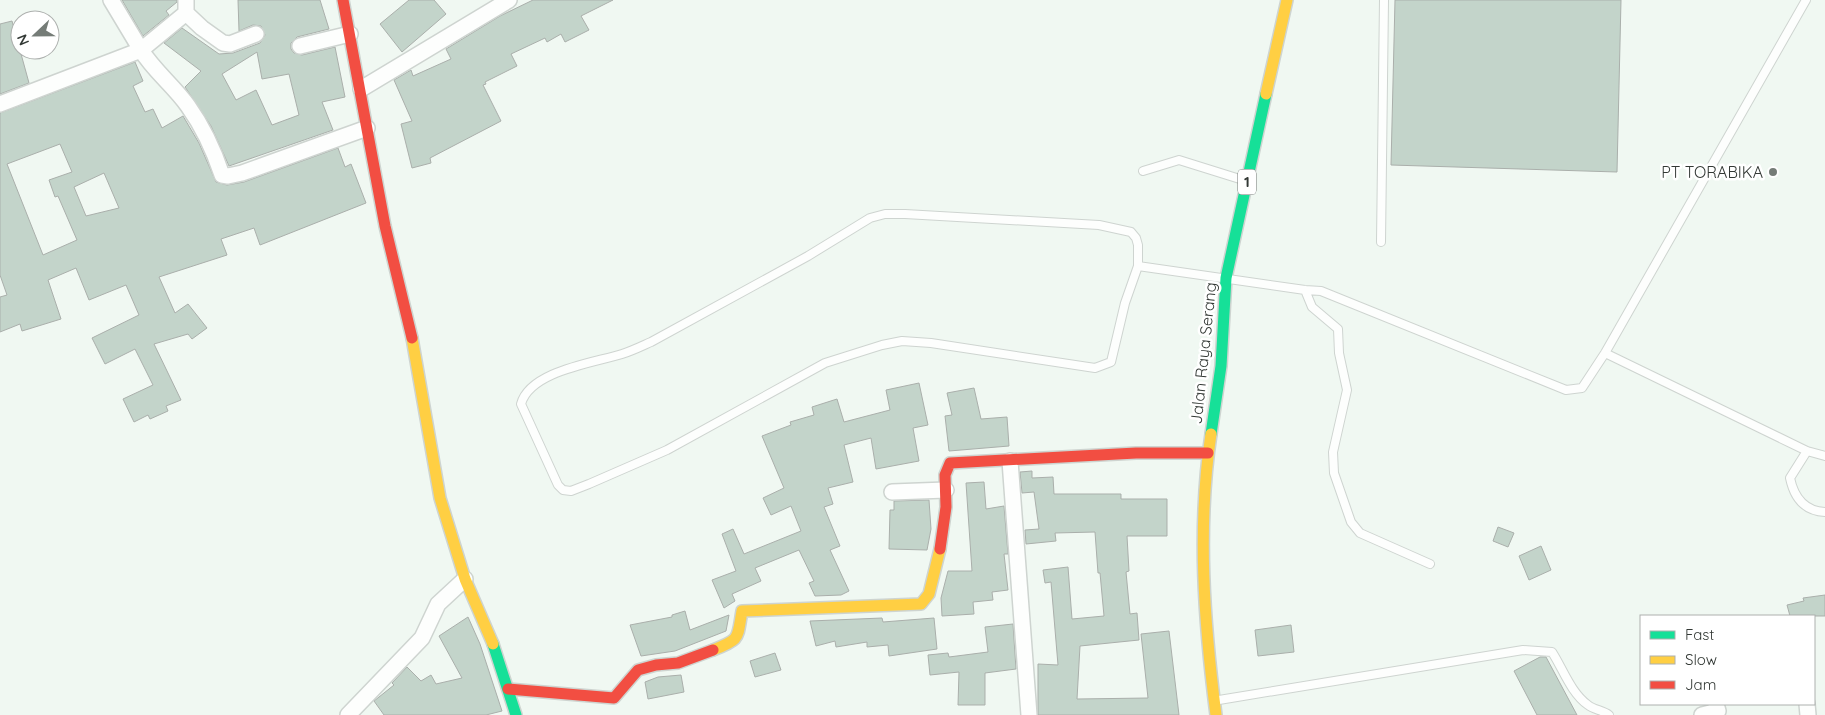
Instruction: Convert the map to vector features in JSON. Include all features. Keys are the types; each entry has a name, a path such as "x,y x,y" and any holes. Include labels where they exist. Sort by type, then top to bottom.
{"main road":[{"path":"343,0 361,88 385,226 409,322 440,498 466,581 492,640 516,715"},
{"name":"Jalan Raya Serang","path":"1216,715 1212,701 1206,638 1203,550 1208,453 1221,366 1226,278 1287,0"},
{"path":"508,688 614,698 638,670 656,665 678,663 709,653 734,642 738,636 742,612 921,604 926,602 942,547 946,490 944,474 950,463 1136,453 1208,453"}],"street":[{"path":"111,0 152,68 187,104 216,156 222,175 228,176 242,173 368,128"},
{"path":"361,88 509,0"},
{"path":"0,104 141,50 186,6 202,28 223,43 230,44 256,34"},
{"path":"300,46 350,34"},
{"path":"1010,461 1029,715"},
{"path":"892,492 946,490"},
{"path":"348,715 422,638 438,604 466,581"},
{"path":"1702,715 1718,710"}],"lane":[{"path":"1382,242 1384,0"},
{"path":"1138,266 1305,290 1321,290 1566,390 1582,388 1605,353 1806,0"},
{"path":"1143,172 1179,160 1247,181"},
{"path":"885,214 1107,227 1132,232 1136,238 1138,266 1125,303 1111,362 1104,365 1095,368 931,343 902,342 882,344 825,363 667,450 571,491 564,490 558,485 521,404 524,395 535,384 563,370 624,353 651,342 791,265 870,218 885,214"},
{"path":"1305,290 1312,307 1338,329 1339,353 1346,390 1333,452 1334,473 1351,522 1360,533 1430,564"},
{"path":"1605,353 1807,451 1825,456"},
{"path":"1807,451 1790,478 1793,492 1805,507 1825,512"},
{"path":"1212,701 1523,650 1541,650 1552,652 1576,693 1589,706 1603,710 1609,715"}],"building":[{"path":"122,0 177,0 177,2 166,11 169,15 143,36"},
{"path":"238,0 320,0 329,29 297,37 291,43 291,49 294,53 302,55 335,47 345,97 322,102 333,130 229,166 211,126 185,87 201,71 164,43 182,28 219,54 233,53 260,43 265,35 261,26 253,25 239,31","holes":["257,52 262,79 289,74 299,115 272,125 256,90 236,100 222,74"]},
{"path":"409,0 434,0 446,14 402,52 380,24"},
{"path":"533,0 613,0 581,16 589,30 565,42 561,34 547,42 545,38 511,54 517,66 485,82 486,84 483,85 501,121 430,158 431,163 412,168 401,124 412,121 394,80 411,70 413,76 451,59 446,49 500,16"},
{"path":"1395,0 1621,0 1617,172 1391,165"},
{"path":"10,22 10,60 23,60 29,83 0,94 0,24"},
{"path":"135,62 143,81 133,86 145,112 153,109 162,128 183,116 199,143 216,182 227,185 244,182 338,148 345,167 351,164 366,203 260,245 254,228 221,239 227,255 159,277 175,313 188,304 207,328 192,339 188,334 154,344 181,400 166,406 168,411 150,419 148,415 134,422 123,399 153,385 135,349 105,364 92,338 139,315 126,285 89,300 76,268 48,280 61,319 22,331 20,324 0,332 0,297 7,295 0,275 0,113","holes":["60,144 72,172 49,180 55,197 58,196 77,240 43,255 7,164","104,173 119,208 86,216 74,187"]},
{"path":"919,383 928,425 913,428 919,461 876,469 871,438 844,445 853,482 828,488 833,504 824,507 840,546 830,550 849,591 841,595 815,596 809,583 814,581 799,550 755,568 761,581 732,594 735,601 724,608 712,580 736,571 722,534 733,529 744,554 801,531 791,506 771,515 763,498 784,488 762,436 791,425 790,422 814,415 812,407 837,399 844,422 890,410 886,390"},
{"path":"974,388 981,419 1007,417 1009,446 949,451 945,416 952,415 947,393"},
{"path":"1032,471 1032,478 1053,477 1054,494 1121,494 1121,499 1167,499 1167,536 1127,536 1129,571 1126,572 1130,614 1137,613 1139,640 1080,646 1077,699 1148,698 1141,634 1169,631 1179,715 1038,715 1038,664 1058,665 1051,582 1045,583 1043,570 1068,567 1072,619 1104,616 1095,532 1055,533 1056,541 1026,544 1025,530 1039,529 1034,492 1022,493 1020,472"},
{"path":"984,482 986,509 1004,506 1008,554 1004,554 1008,590 992,592 993,600 973,602 974,614 942,616 941,598 948,571 972,571 966,483"},
{"path":"929,500 931,529 927,550 889,549 890,510 894,510 894,501"},
{"path":"1498,527 1514,533 1508,547 1493,541"},
{"path":"1541,546 1551,570 1529,580 1519,556"},
{"path":"1825,595 1825,616 1790,615 1787,605 1804,601 1803,598"},
{"path":"685,611 690,630 729,615 726,631 675,651 641,656 630,625 672,617 672,615"},
{"path":"468,617 480,644 502,711 486,715 384,715 374,701 394,685 392,683 407,667 421,681 431,675 436,684 462,678 439,636"},
{"path":"882,618 883,622 934,618 937,649 889,656 888,645 867,647 867,642 836,647 835,641 816,646 810,621"},
{"path":"1013,624 1016,669 985,673 985,705 958,705 959,672 930,675 928,655 948,653 949,657 988,652 985,627"},
{"path":"1291,625 1294,652 1258,656 1255,630"},
{"path":"775,653 781,670 755,677 750,661"},
{"path":"1540,657 1546,657 1577,715 1537,715 1514,671"},
{"path":"681,675 684,692 648,699 645,682 658,677"}],"traffic: fast":[{"path":"1211,434 1221,366 1226,278 1266,94"},
{"path":"493,644 516,715"}],"traffic: slow":[{"path":"1266,94 1287,0"},
{"path":"412,338 440,498 465,579 493,644"},
{"path":"1211,434 1204,504 1203,539 1205,610 1216,715"},
{"path":"713,650 729,643 736,637 742,611 921,604 929,594 940,549"}],"traffic: jam":[{"path":"343,0 385,226 412,338"},
{"path":"940,549 946,507 945,475 950,463 1136,453 1208,453"},
{"path":"508,689 614,698 638,670 656,665 678,663 713,650"}],"place":[{"name":"PT TORABIKA","path":"1773,172"}]}
